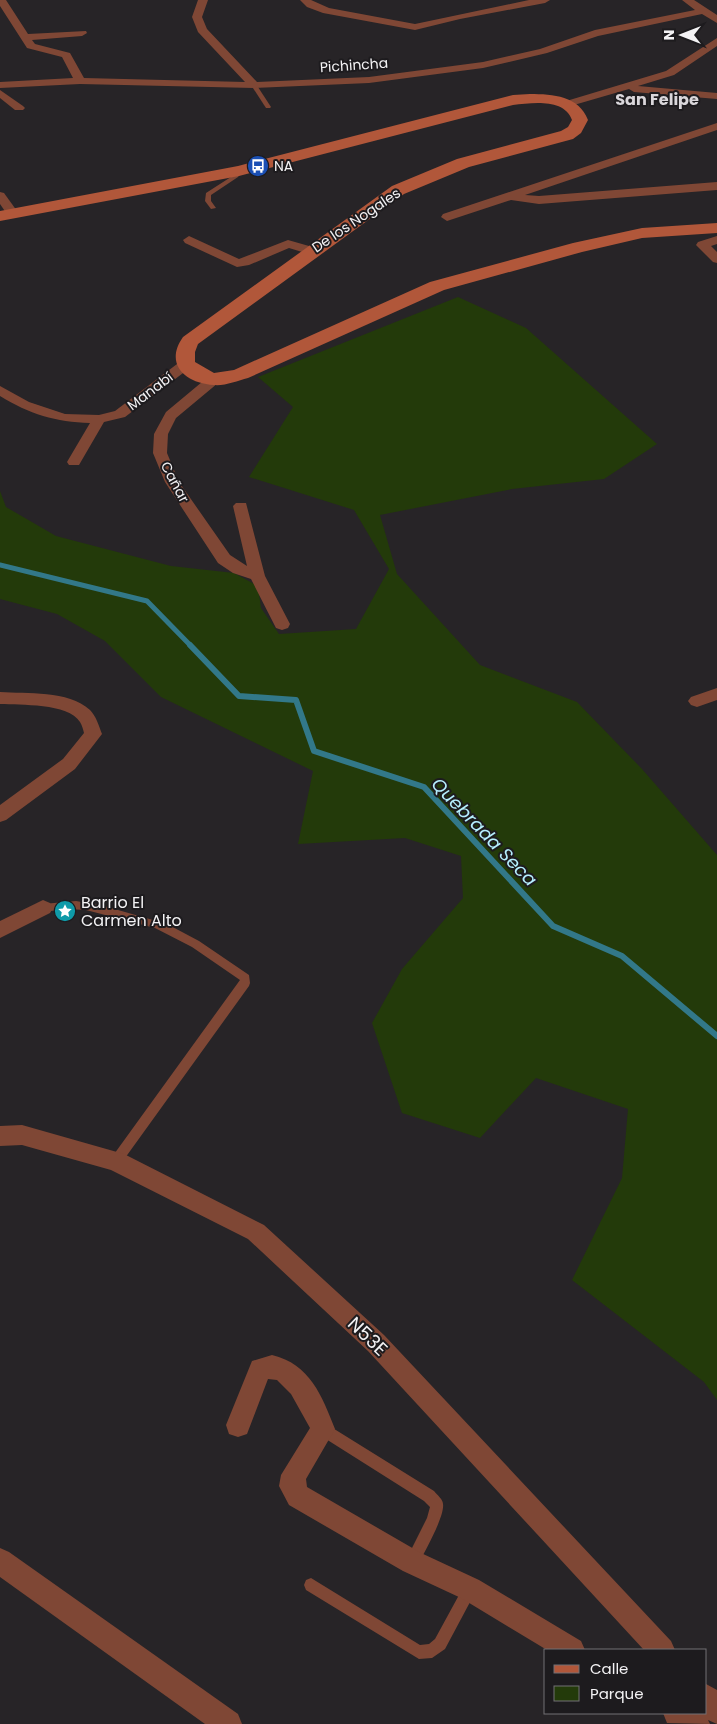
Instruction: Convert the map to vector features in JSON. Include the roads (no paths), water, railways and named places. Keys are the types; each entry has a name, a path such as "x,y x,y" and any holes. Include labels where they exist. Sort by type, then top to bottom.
{"street":[{"path":"2,0 24,37 33,47 66,55 80,81"},
{"path":"203,0 197,17 202,30 254,85"},
{"path":"305,0 311,5 326,11 415,27 460,16 545,0"},
{"path":"687,0 717,20"},
{"name":"Pichincha","path":"0,85 80,81 254,85 369,80 483,66 543,51 595,33 704,12"},
{"path":"24,37 82,33"},
{"path":"0,196 6,215 239,171 513,100 545,99 567,104 660,77 678,69 717,41"},
{"path":"625,88 717,96"},
{"path":"0,92 19,108"},
{"name":"De los Nogales","path":"186,364 183,357 184,349 199,333 385,199 414,182 463,164 572,133 577,128 581,117 567,104"},
{"path":"448,217 510,198 655,145 717,126"},
{"path":"510,198 539,200 717,186"},
{"path":"186,364 190,369 213,380 241,374 436,286 579,247 642,233 717,228"},
{"path":"189,240 237,263 245,262 288,244 312,251"},
{"path":"717,240 702,245 717,259"},
{"name":"Manabí","path":"0,390 24,406 64,418 99,420 120,414 186,364"},
{"name":"Cañar","path":"213,380 171,415 161,434 160,452 172,482 224,559 240,569 257,576"},
{"path":"74,462 99,420"},
{"path":"241,506 257,576 282,624"},
{"path":"697,701 717,694"},
{"path":"0,698 52,702 82,713 90,724 93,734 69,764 0,815"},
{"path":"0,930 43,908"},
{"name":"N53E","path":"0,1136 22,1134 116,1161 256,1232 376,1343 661,1649"},
{"path":"238,1425 260,1369 268,1365 278,1367 292,1376 310,1401 323,1429 294,1475 292,1486 298,1496 412,1562 470,1589 570,1649"},
{"path":"0,1561 228,1724"},
{"path":"707,1699 717,1710"},
{"path":"679,1714 696,1724"}],"lane":[{"path":"254,85 268,107"},
{"path":"213,208 208,201 208,194 236,176 239,171"},
{"path":"43,908 67,904 96,906 153,923 205,949 245,978 245,983 116,1161"},
{"path":"323,1429 429,1496 437,1505 433,1520 412,1562"},
{"path":"311,1585 419,1652 432,1651 440,1644 470,1589"}],"waterway":[{"name":"Quebrada Seca","path":"0,565 147,601 191,646"},
{"name":"Quebrada Seca","path":"190,645 239,696 296,700 314,751 424,787 553,926 622,956 717,1036"}],"place":[{"name":"NA","path":"258,166"},
{"name":"Barrio El Carmen Alto","path":"65,911"}],"district":[{"name":"San Felipe","path":"657,99"}]}
